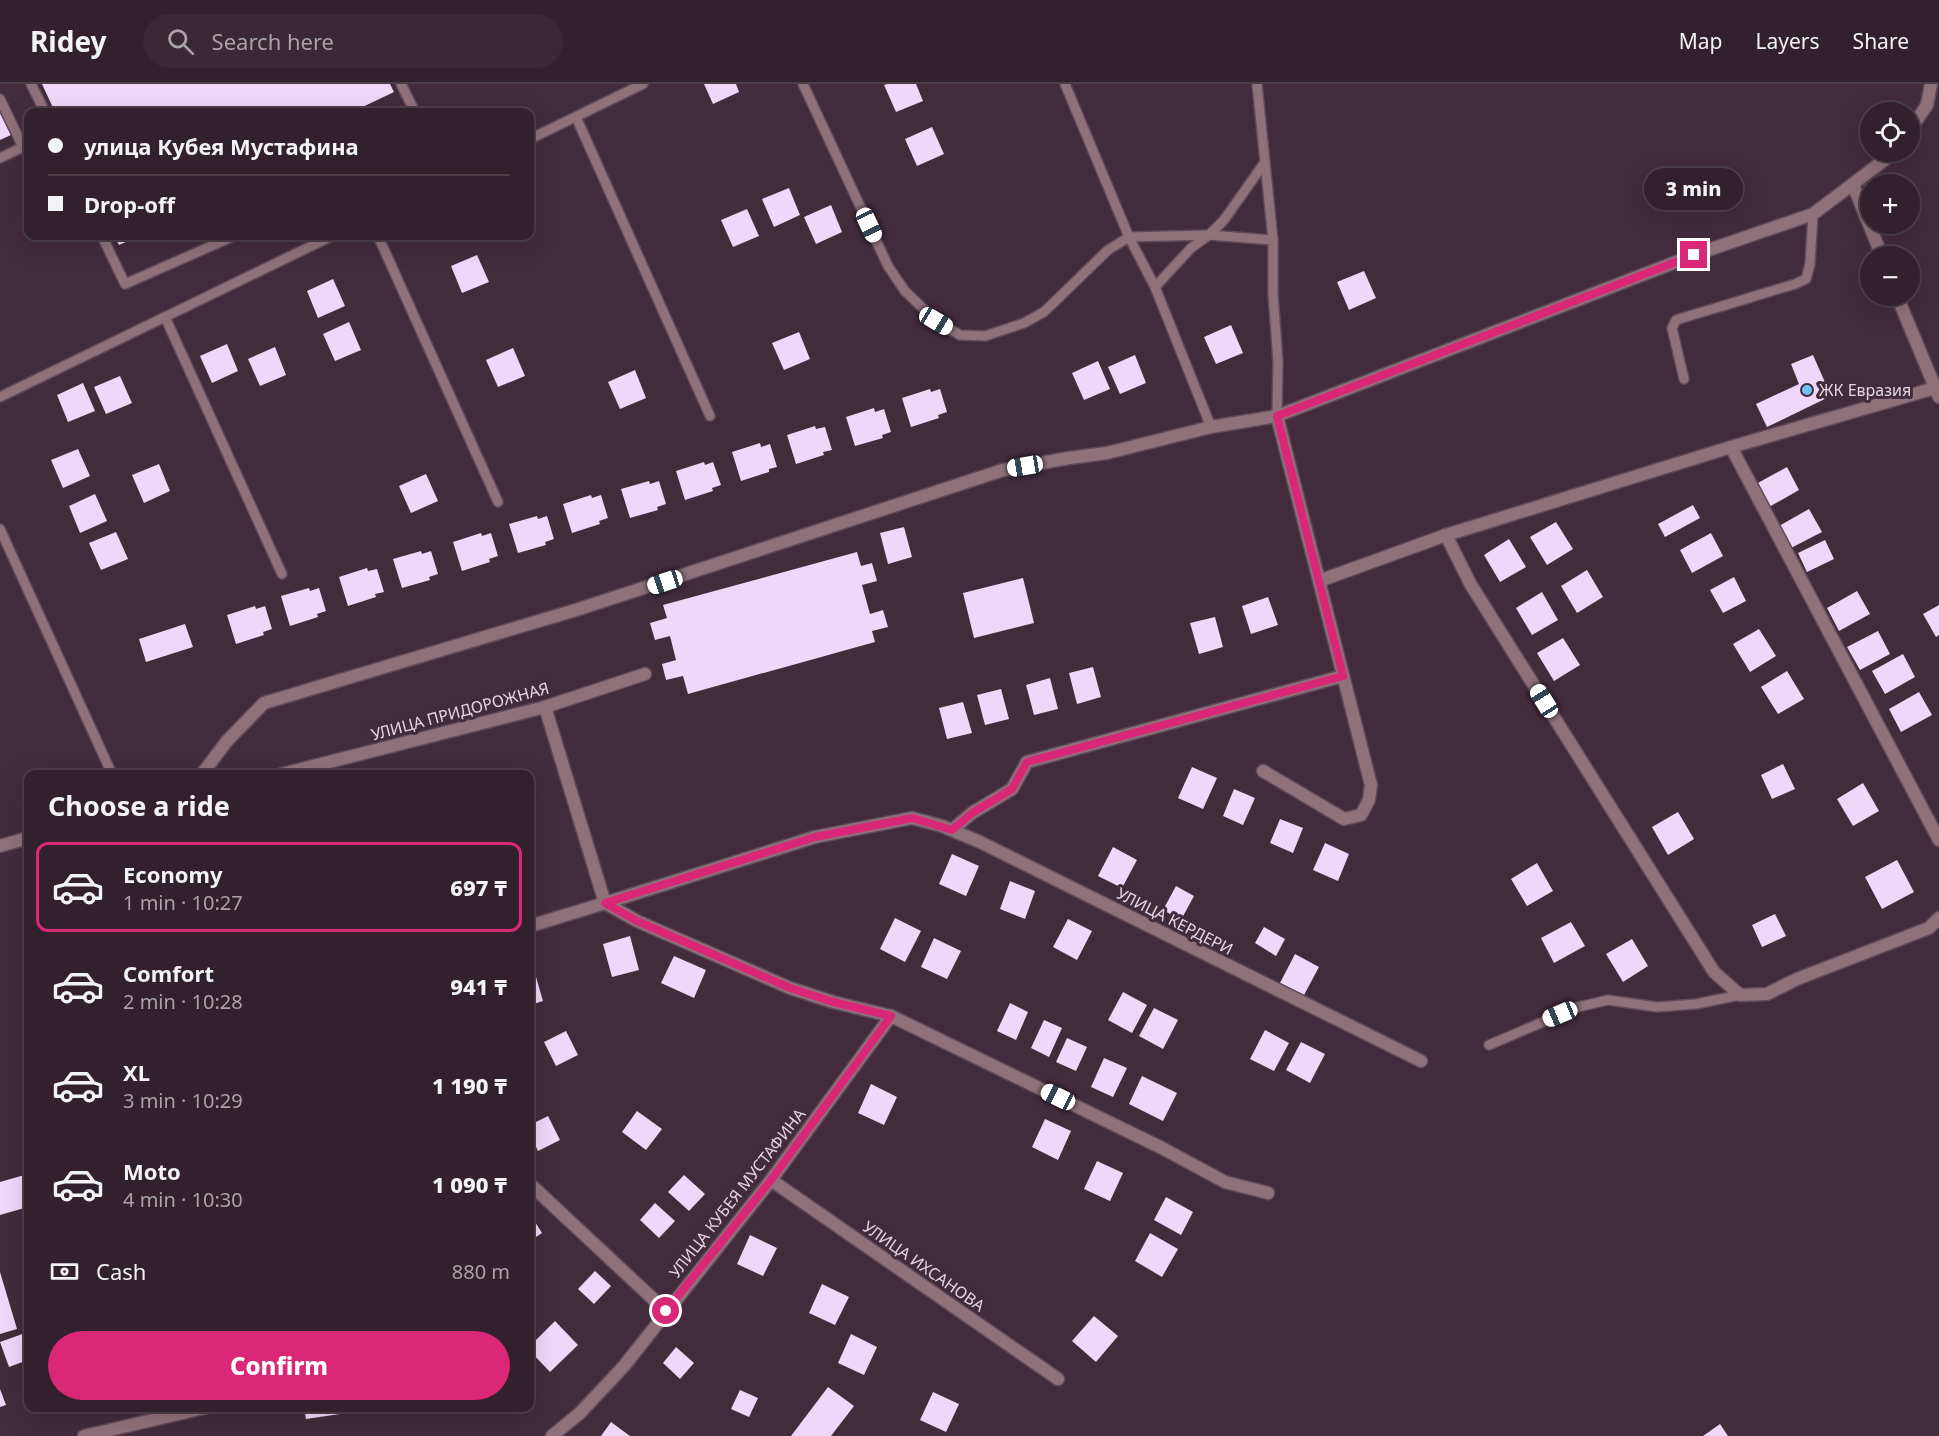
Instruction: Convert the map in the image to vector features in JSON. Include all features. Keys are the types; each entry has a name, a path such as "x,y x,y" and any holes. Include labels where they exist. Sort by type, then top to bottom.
{"street":[{"path":"1920,115 1927,105 1931,84"},
{"path":"205,770 227,741 264,703 579,609 1003,470 1107,453 1210,427 1277,416 1694,255 1813,214 1882,162"},
{"path":"1853,185 1878,246"},
{"path":"1319,581 1446,535 1731,447 1937,393 1901,306"},
{"path":"1263,771 1344,819 1361,815 1369,800 1371,785 1277,416"},
{"path":"1731,447 1939,840"},
{"path":"1446,535 1471,585 1714,972 1740,995 1767,994 1797,979 1929,928 1939,918"},
{"name":"УЛИЦА ПРИДОРОЖНАЯ","path":"298,770 545,707 645,674"},
{"path":"952,830 972,813 1012,789 1027,762 1343,676"},
{"path":"545,707 605,903 637,921 790,988 833,1002 891,1016 1162,1148 1225,1182 1268,1193"},
{"name":"УЛИЦА КЕРДЕРИ","path":"605,903 815,837 912,818 952,830 980,842 1421,1061"},
{"path":"0,846 24,839"},
{"path":"534,925 605,903"},
{"name":"УЛИЦА КУБЕЯ МУСТАФИНА","path":"552,1436 580,1413 624,1366 771,1180 891,1016"},
{"name":"УЛИЦА ИХСАНОВА","path":"771,1180 1058,1379"},
{"path":"534,1188 666,1311"},
{"path":"84,1436 187,1412"}],"lane":[{"path":"32,84 43,108"},
{"path":"401,84 413,108"},
{"path":"534,137 643,84"},
{"path":"803,84 888,266 905,291 936,321 960,335 985,336 1024,323 1044,312 1108,250 1129,237 1209,235 1273,240"},
{"path":"1065,84 1129,237 1155,287 1210,427"},
{"path":"1257,84 1273,240 1273,294 1278,361 1277,416"},
{"path":"0,99 23,147 0,158"},
{"path":"576,117 710,416"},
{"path":"1155,287 1191,248 1209,235 1239,200 1265,162"},
{"path":"1683,379 1672,328 1676,320 1806,279 1810,264 1813,214"},
{"path":"104,240 125,284 225,240"},
{"path":"0,397 324,240"},
{"path":"380,240 498,502"},
{"path":"165,317 282,574"},
{"path":"0,529 110,770"},
{"path":"1489,1045 1578,1007 1608,1000 1657,1007 1696,1004 1740,995"}],"building":[{"path":"42,84 390,84 394,92 360,108 53,108"},
{"path":"704,84 736,84 739,92 713,104"},
{"path":"916,84 923,101 896,112 884,85"},
{"path":"0,113 11,135 0,140"},
{"path":"932,127 944,154 917,166 905,139"},
{"path":"789,188 800,215 774,227 762,199"},
{"path":"831,205 842,232 816,244 804,217"},
{"path":"747,209 759,236 733,247 721,220"},
{"path":"116,240 130,240 119,245"},
{"path":"477,255 489,282 462,293 451,266"},
{"path":"1364,271 1376,298 1349,310 1337,282"},
{"path":"333,279 345,306 318,318 307,291"},
{"path":"349,322 361,350 335,361 323,334"},
{"path":"1231,325 1243,353 1216,364 1204,337"},
{"path":"799,332 810,359 784,370 772,343"},
{"path":"227,344 238,371 212,383 200,356"},
{"path":"275,347 286,375 260,386 248,359"},
{"path":"513,348 525,376 498,387 486,360"},
{"path":"1135,355 1146,383 1120,394 1108,367"},
{"name":"ЖК Евразия","path":"1813,355 1831,396 1767,427 1756,404 1799,384 1791,364"},
{"path":"1098,361 1110,389 1084,400 1072,373"},
{"path":"635,370 646,398 620,409 608,382"},
{"path":"120,376 132,403 106,414 94,387"},
{"path":"83,383 95,411 68,422 57,395"},
{"path":"930,389 931,392 940,389 947,412 938,415 939,418 911,427 902,398"},
{"path":"874,408 875,412 884,409 891,432 882,435 883,438 855,446 846,417"},
{"path":"815,426 816,429 825,427 832,450 796,464 787,435"},
{"path":"760,443 761,447 770,444 777,467 741,481 732,452"},
{"path":"78,449 90,476 63,488 51,460"},
{"path":"704,462 705,465 713,462 721,485 712,488 713,491 685,500 676,471"},
{"path":"159,464 170,491 144,503 132,475"},
{"path":"1787,467 1799,490 1769,507 1756,484"},
{"path":"426,474 438,501 411,513 399,486"},
{"path":"649,481 650,484 659,481 666,504 657,507 658,510 630,518 621,489"},
{"path":"95,494 107,521 80,533 69,506"},
{"path":"591,495 592,498 601,495 608,518 599,521 600,524 572,533 563,504"},
{"path":"1693,505 1700,518 1665,537 1658,524"},
{"path":"1809,509 1822,532 1791,548 1779,526"},
{"path":"537,516 538,519 547,516 554,539 545,542 546,545 518,553 509,524"},
{"path":"1556,522 1573,549 1547,565 1530,537"},
{"path":"904,527 912,557 888,564 880,533"},
{"path":"116,532 128,559 101,570 89,543"},
{"path":"481,533 482,536 491,533 498,556 489,559 490,562 462,571 453,542"},
{"path":"1711,533 1723,556 1692,573 1680,550"},
{"path":"1509,539 1526,567 1500,582 1484,555"},
{"path":"1825,540 1834,559 1807,572 1798,553"},
{"path":"421,551 422,554 431,551 438,574 429,577 430,580 402,588 393,559"},
{"path":"857,552 861,566 872,563 877,581 862,585 870,614 883,610 888,627 872,631 875,642 688,694 683,676 666,680 662,664 676,660 670,636 655,640 650,623 667,618 663,605"},
{"path":"367,568 368,571 377,569 384,592 348,606 339,577"},
{"path":"1587,570 1603,597 1577,613 1561,586"},
{"path":"1734,577 1746,601 1723,613 1710,590"},
{"path":"1023,578 1034,623 974,638 963,593"},
{"path":"309,588 310,591 319,588 326,611 317,614 318,617 290,626 281,596"},
{"path":"1857,591 1870,614 1839,631 1827,608"},
{"path":"1542,592 1558,620 1532,635 1516,608"},
{"path":"1268,597 1278,625 1251,634 1242,606"},
{"path":"1939,605 1939,635 1936,637 1923,614"},
{"path":"255,606 256,609 265,606 272,629 263,632 264,635 236,644 227,615"},
{"path":"1215,617 1223,647 1199,654 1190,623"},
{"path":"185,624 193,647 146,662 139,639"},
{"path":"1759,629 1776,656 1750,672 1733,644"},
{"path":"1878,631 1890,654 1860,670 1847,647"},
{"path":"1563,638 1580,665 1554,681 1537,653"},
{"path":"1903,654 1915,677 1885,694 1872,671"},
{"path":"1093,667 1101,697 1077,704 1069,673"},
{"path":"1787,671 1804,699 1778,714 1761,687"},
{"path":"1050,678 1058,709 1034,715 1026,685"},
{"path":"1001,689 1009,719 985,725 977,695"},
{"path":"1919,692 1932,715 1901,732 1889,709"},
{"path":"963,702 972,733 947,739 939,708"},
{"path":"1783,764 1795,789 1772,799 1761,775"},
{"path":"1192,767 1217,778 1203,809 1178,798"},
{"path":"1863,783 1879,811 1853,826 1837,799"},
{"path":"1234,789 1255,798 1243,825 1223,816"},
{"path":"1678,812 1694,839 1668,855 1652,827"},
{"path":"1280,819 1303,828 1293,853 1270,843"},
{"path":"1325,843 1349,854 1338,881 1313,870"},
{"path":"1113,847 1137,860 1122,888 1098,876"},
{"path":"952,854 979,866 966,896 939,884"},
{"path":"1897,860 1914,892 1882,909 1865,877"},
{"path":"1537,863 1553,891 1527,906 1511,879"},
{"path":"1010,881 1035,891 1025,919 1000,909"},
{"path":"1176,886 1194,896 1181,920 1163,910"},
{"path":"1775,914 1786,936 1762,947 1752,925"},
{"path":"895,918 921,931 905,962 880,949"},
{"path":"1068,919 1092,931 1077,960 1053,947"},
{"path":"1571,922 1585,946 1554,963 1541,938"},
{"path":"1264,927 1285,939 1276,956 1255,943"},
{"path":"630,936 639,970 612,977 603,944"},
{"path":"934,938 961,951 947,979 921,967"},
{"path":"1632,939 1648,966 1623,982 1606,954"},
{"path":"1295,954 1319,967 1304,995 1280,983"},
{"path":"674,956 706,970 694,998 661,983"},
{"path":"534,970 543,1001 534,1004"},
{"path":"1123,992 1147,1005 1132,1033 1108,1020"},
{"path":"1010,1003 1028,1012 1016,1040 997,1031"},
{"path":"1154,1008 1178,1020 1163,1049 1139,1036"},
{"path":"1044,1020 1062,1028 1049,1057 1031,1048"},
{"path":"1265,1030 1289,1043 1274,1071 1250,1059"},
{"path":"566,1031 578,1055 556,1066 544,1042"},
{"path":"1067,1038 1087,1047 1076,1071 1056,1062"},
{"path":"1301,1042 1325,1054 1310,1083 1286,1070"},
{"path":"1104,1058 1127,1068 1113,1097 1091,1087"},
{"path":"1142,1076 1177,1093 1163,1121 1129,1104"},
{"path":"871,1084 897,1097 884,1125 858,1113"},
{"path":"637,1111 662,1129 646,1150 622,1132"},
{"path":"548,1116 560,1140 538,1151 534,1142 534,1123"},
{"path":"1045,1119 1071,1131 1058,1160 1032,1147"},
{"path":"1097,1161 1123,1173 1110,1201 1084,1189"},
{"path":"24,1175 24,1208 0,1215 0,1182"},
{"path":"684,1175 705,1194 689,1211 668,1192"},
{"path":"1166,1197 1193,1212 1181,1235 1154,1220"},
{"path":"655,1203 675,1221 659,1238 640,1220"},
{"path":"534,1220 542,1233 534,1238"},
{"path":"1150,1233 1178,1249 1162,1277 1135,1261"},
{"path":"750,1235 777,1248 763,1276 737,1264"},
{"path":"595,1271 611,1286 594,1304 578,1289"},
{"path":"0,1272 17,1329 0,1334"},
{"path":"822,1284 849,1297 835,1325 809,1313"},
{"path":"1094,1316 1118,1336 1096,1362 1072,1341"},
{"path":"555,1321 578,1345 550,1372 534,1355 534,1342"},
{"path":"24,1333 24,1361 9,1367 0,1342"},
{"path":"851,1334 877,1347 864,1375 838,1363"},
{"path":"676,1347 694,1363 680,1379 663,1363"},
{"path":"828,1387 854,1406 831,1436 791,1436"},
{"path":"0,1389 6,1405 0,1407"},
{"path":"740,1390 758,1398 749,1417 731,1409"},
{"path":"933,1392 959,1404 946,1432 920,1420"},
{"path":"305,1412 340,1412 340,1414 306,1419"},
{"path":"611,1422 630,1436 601,1436"},
{"path":"1720,1424 1728,1436 1703,1436"}],"place":[{"name":"ЖК Евразия","path":"1807,390"}],"route":[{"path":"666,1311 771,1180 891,1016 833,1002 790,988 637,921 605,903 815,837 912,818 952,830 972,813 1012,789 1027,762 1343,676 1277,416 1694,255"}]}
